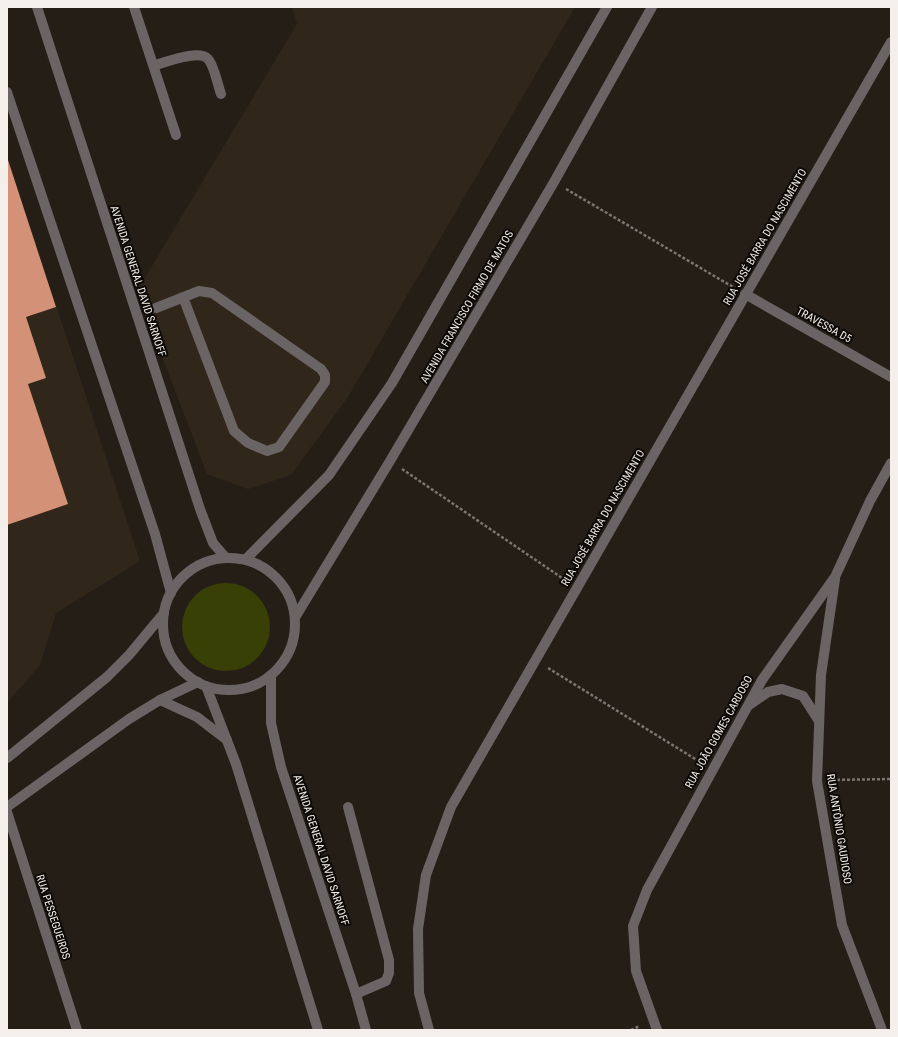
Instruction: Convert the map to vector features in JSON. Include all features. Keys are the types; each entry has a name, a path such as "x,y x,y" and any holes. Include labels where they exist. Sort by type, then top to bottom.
{"street":[{"name":"AVENIDA GENERAL DAVID SARNOFF","path":"37,7 200,509 213,543 226,558"},
{"path":"134,7 155,65 176,135"},
{"path":"246,559 329,475 392,383 607,7"},
{"name":"AVENIDA FRANCISCO FIRMO DE MATOS","path":"296,616 390,461 554,182 652,7"},
{"name":"RUA JOSÉ BARRA DO NASCIMENTO","path":"428,1030 419,993 418,937 426,876 451,807 891,42"},
{"path":"155,65 195,54 203,55 210,60 221,94"},
{"path":"7,92 155,534 171,593"},
{"path":"156,308 183,297 199,291 212,293 321,368 325,375 325,382 279,447 267,451 248,443 234,431 183,297"},
{"name":"TRAVESSA D5","path":"745,294 891,377"},
{"name":"RUA JOÃO GOMES CARDOSO","path":"657,1030 636,971 633,926 647,890 762,680 835,577 870,501 891,463"},
{"path":"226,558 246,559 270,572 290,595 296,616 294,638 286,658 271,675 257,684 240,689 223,690 202,684 184,673 174,660 166,645 163,629 164,613 171,593 185,575 204,563 226,558"},
{"name":"RUA ANTÔNIO GAUDIOSO","path":"835,577 821,675 817,781 842,925 882,1030"},
{"path":"7,758 107,677 129,655 164,613"},
{"name":"AVENIDA GENERAL DAVID SARNOFF","path":"271,675 271,723 281,767 356,994 366,1030"},
{"path":"7,807 129,719 160,700 202,684"},
{"path":"202,684 236,764 318,1030"},
{"path":"747,706 768,692 782,689 802,696 819,721"},
{"path":"160,700 197,717 227,740"},
{"path":"348,807 389,960 389,973 386,981 356,994"},
{"name":"RUA PESSEGUEIROS","path":"7,812 77,1030"}],"path":[{"path":"554,182 745,294"},
{"path":"390,461 577,589"},
{"path":"535,660 712,770"},
{"path":"817,781 891,780"}],"shaded area":[{"path":"292,7 575,7 348,397 291,475 248,489 207,474 137,291 297,24"},
{"path":"7,156 140,561 56,613 40,665 7,703"}],"green space":[{"path":"226,583 243,586 251,590 263,602 267,610 270,627 267,644 263,652 251,664 243,668 226,671 209,668 201,664 189,652 185,644 182,627 185,610 189,602 201,590 209,586"}],"building":[{"path":"7,157 56,307 26,317 46,378 28,384 68,504 7,525"}]}
